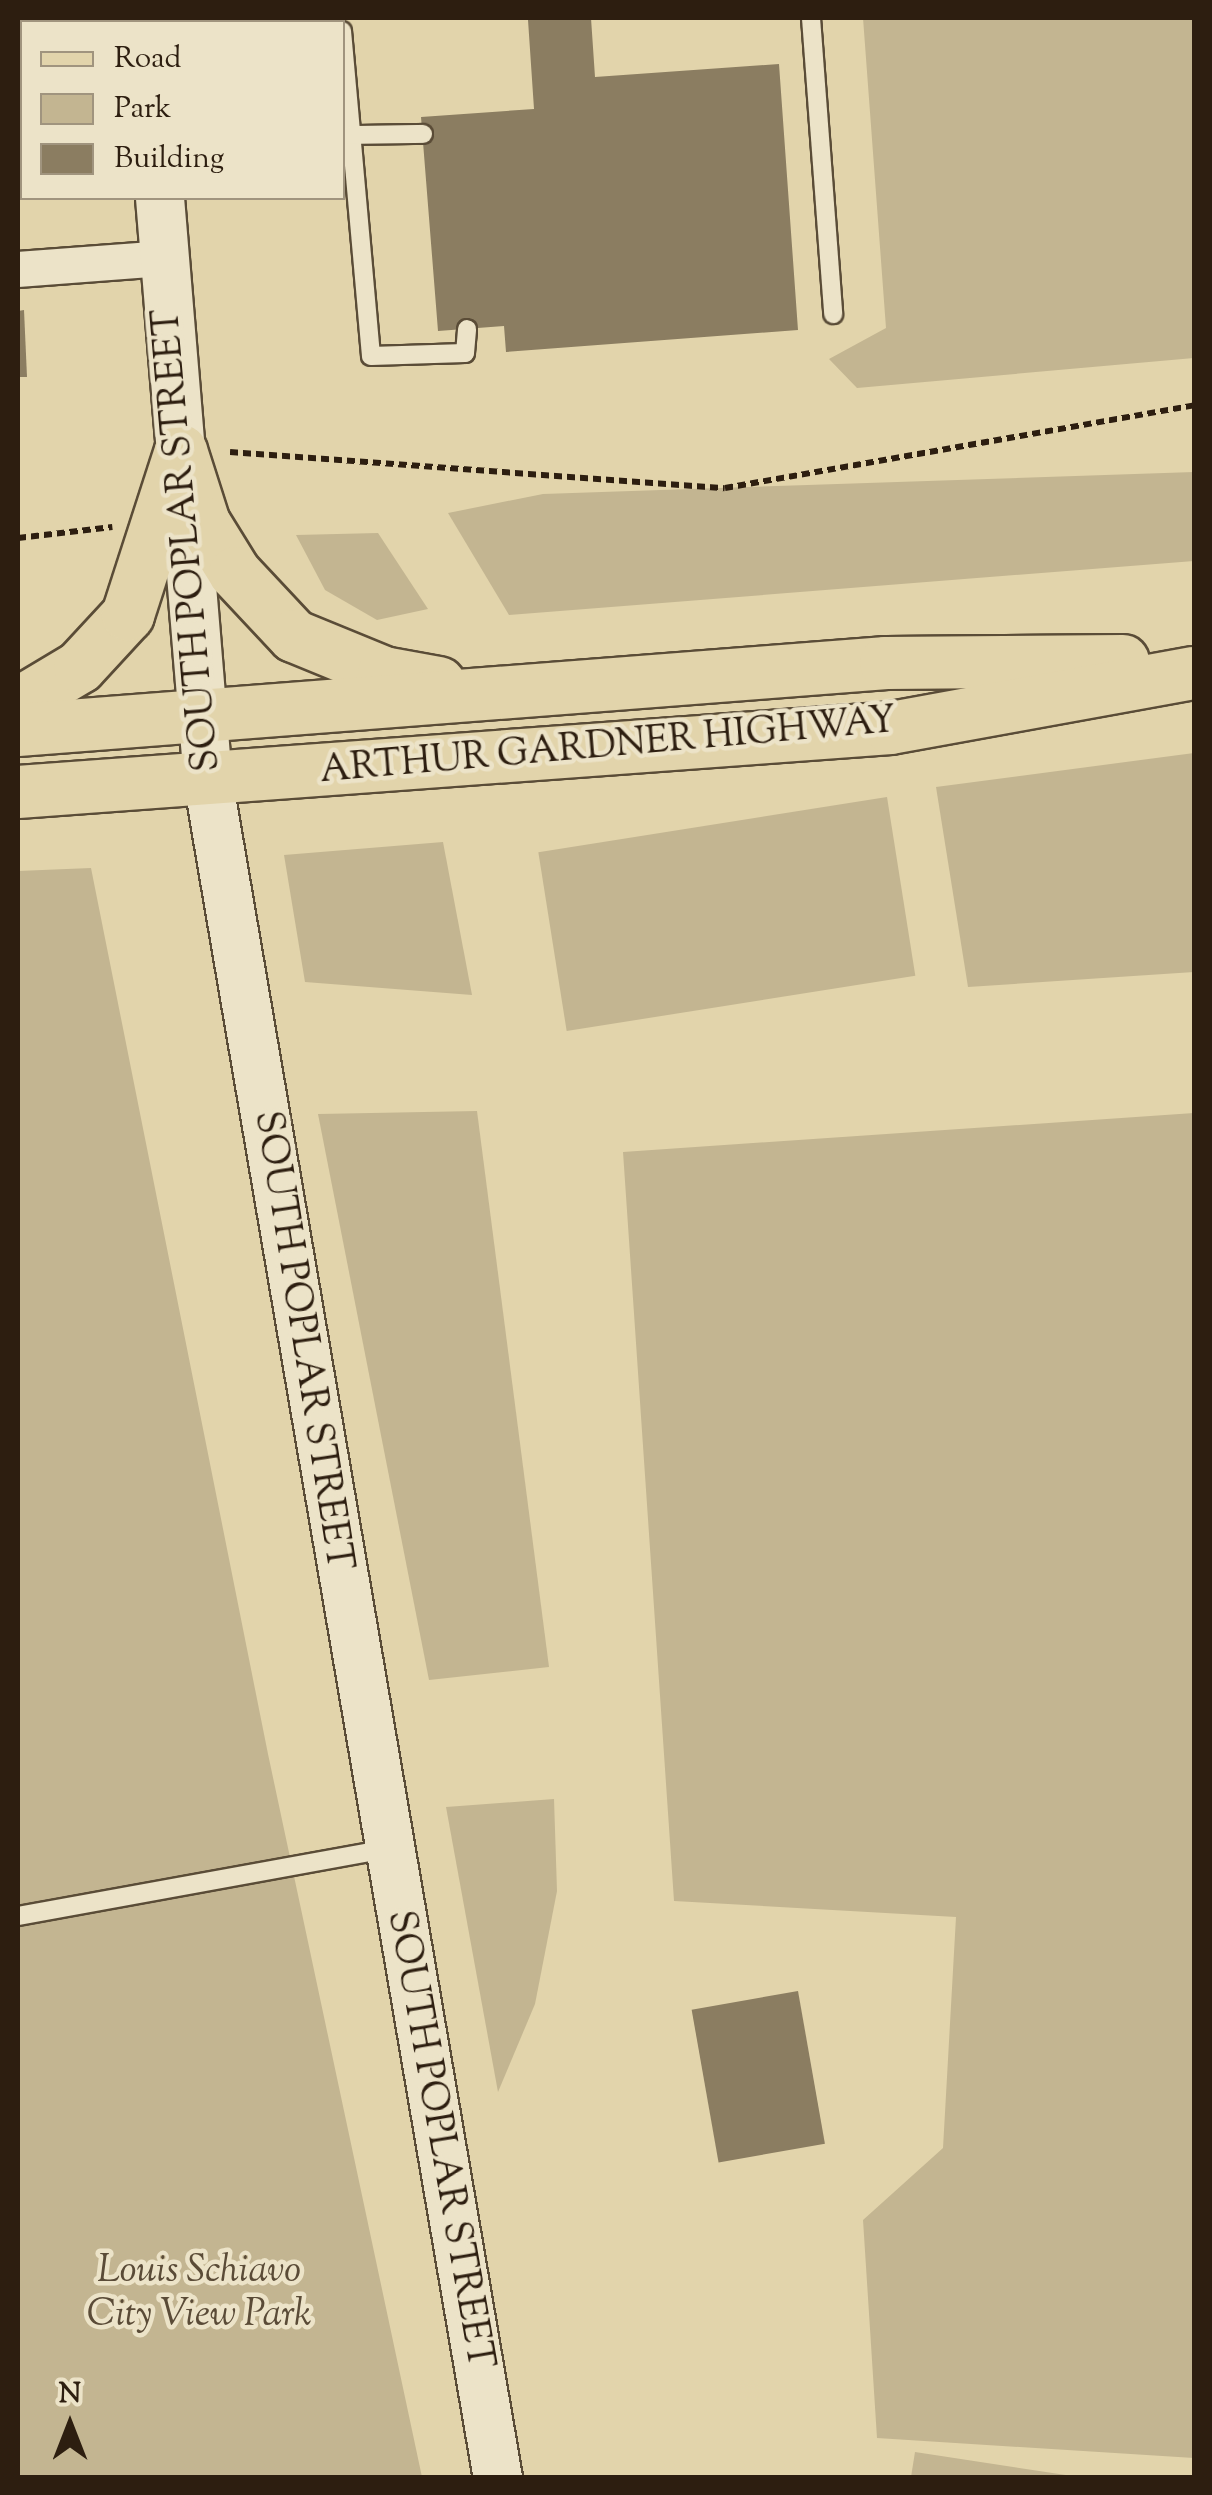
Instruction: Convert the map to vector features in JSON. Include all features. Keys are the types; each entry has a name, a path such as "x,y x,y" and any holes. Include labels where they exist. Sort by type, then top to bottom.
{"main road":[{"path":"18,704 80,667 128,615 163,520 181,451"},
{"path":"181,451 204,523 234,573 294,636 384,673 504,694"},
{"name":"ARTHUR GARDNER HIGHWAY","path":"18,730 203,719 886,663 1194,661"},
{"name":"ARTHUR GARDNER HIGHWAY","path":"18,792 891,728 1194,673"}],"street":[{"name":"SOUTH POPLAR STREET","path":"160,200 208,780 386,1849 498,2478"},
{"path":"18,269 165,258"}],"lane":[{"path":"810,18 833,314"},
{"path":"345,66 371,356 465,352 467,328"},
{"path":"351,136 423,134"},
{"path":"18,1916 386,1849"}],"path":[{"path":"181,451 725,488 1194,405"},
{"path":"18,538 163,520"}],"green space":[{"path":"863,18 1194,18 1194,358 857,388 829,359 886,328"},
{"path":"1194,472 1194,561 509,615 448,513 543,494"},
{"path":"378,533 428,609 377,620 325,590 296,535"},
{"path":"1194,753 1194,972 968,987 936,787"},
{"path":"887,797 915,976 567,1031 538,852"},
{"path":"443,842 472,995 305,982 284,855"},
{"name":"Louis Schiavo City View Park","path":"91,868 268,1754 422,2477 18,2477 18,871"},
{"path":"477,1111 549,1667 429,1680 318,1114"},
{"path":"1194,1113 1194,2458 877,2438 863,2220 943,2148 956,1917 674,1901 623,1152"},
{"path":"554,1799 557,1891 535,2004 498,2092 446,1807"},
{"path":"915,2452 1079,2477 911,2477"}],"building":[{"path":"591,18 595,77 779,64 798,330 506,352 504,326 438,331 421,117 534,109 528,20"},
{"path":"24,310 27,377 18,377 18,311"},
{"path":"798,1991 825,2144 719,2162 692,2010"}]}
